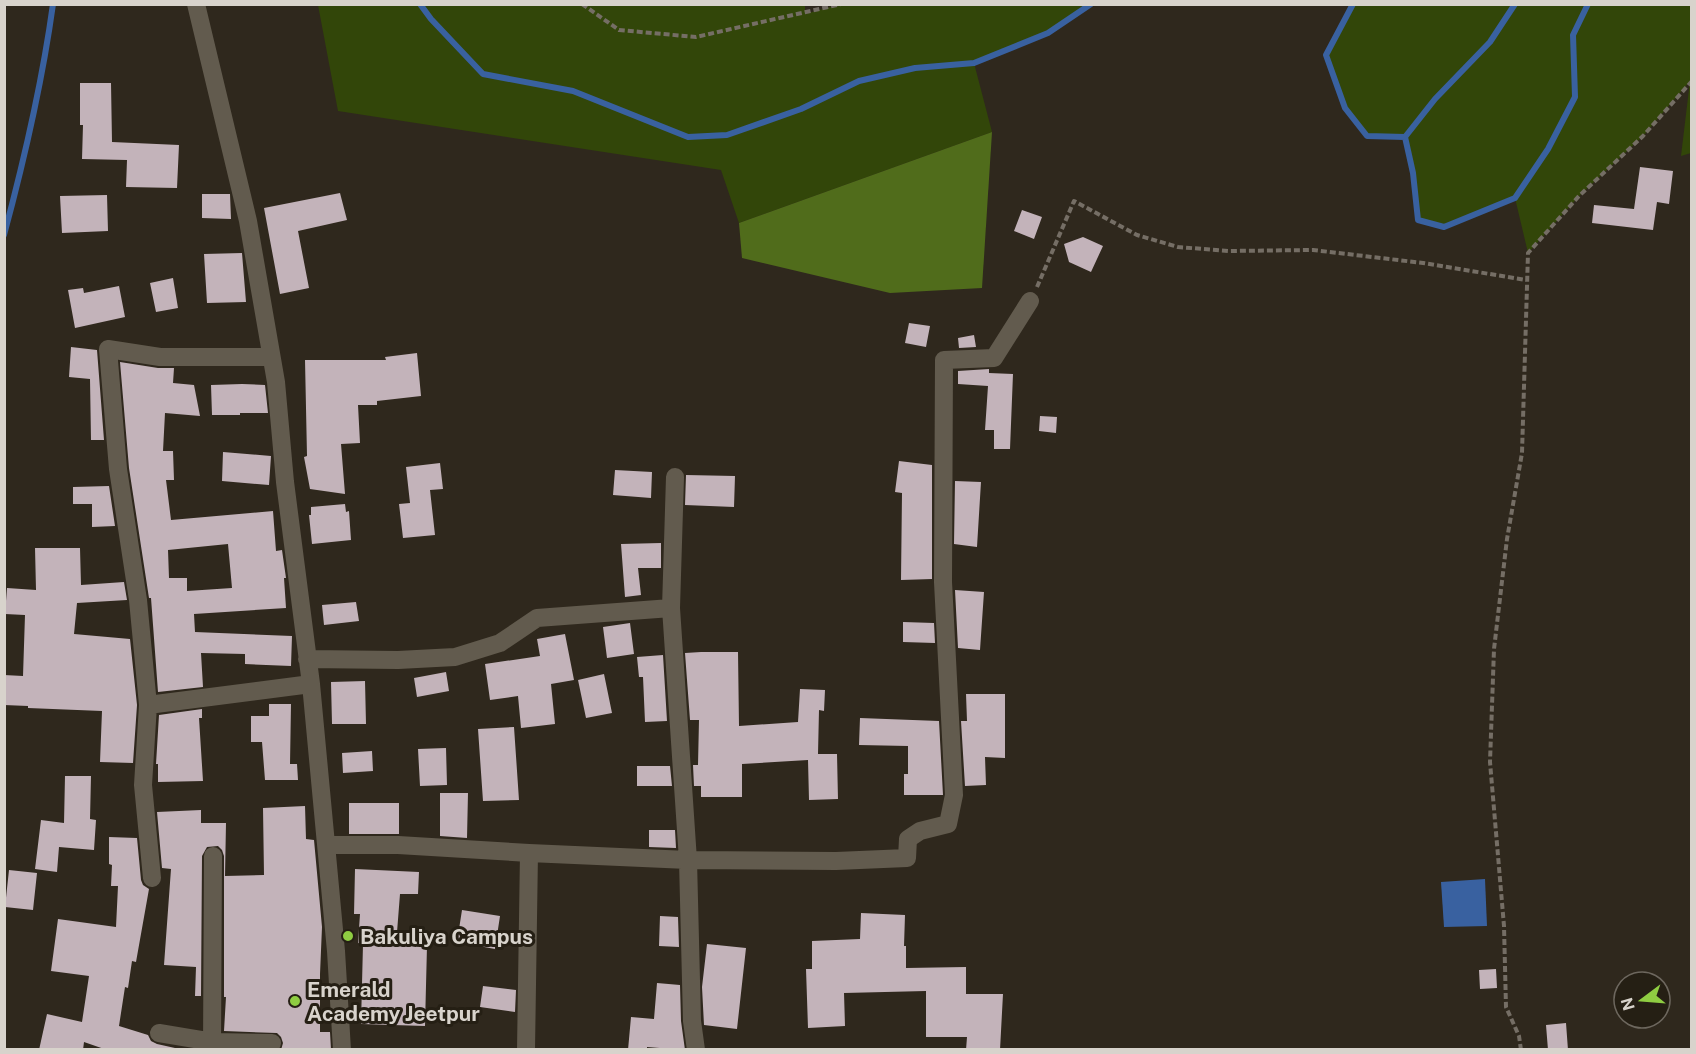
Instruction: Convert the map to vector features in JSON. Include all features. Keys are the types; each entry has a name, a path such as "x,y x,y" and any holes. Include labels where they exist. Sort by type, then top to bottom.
{"street":[{"path":"196,4 248,221 276,381 285,482 311,684 327,845 342,1050"},
{"path":"327,845 398,845 688,860 836,861 907,858 908,839 920,831 948,824 954,795 943,582 944,360 994,358 1030,301"},
{"path":"152,878 143,785 148,705 138,600 118,469 108,349 160,357 271,357"},
{"path":"675,477 671,608 688,860 692,1021 696,1050"},
{"path":"307,658 398,660 455,657 500,642 537,618 671,608"},
{"path":"148,705 311,684"},
{"path":"526,1050 529,853"},
{"path":"212,1046 213,856"},
{"path":"159,1033 212,1046 272,1043"}],"path":[{"path":"582,4 619,30 696,37 840,4"},
{"path":"1521,1050 1519,1036 1506,1007 1504,926 1490,762 1494,649 1507,539 1522,453 1528,253 1579,196 1643,136 1691,80"},
{"path":"1030,301 1074,201 1137,235 1178,247 1228,251 1313,250 1423,263 1526,280"}],"green space":[{"path":"841,4 1091,5 1048,33 974,63 992,132 739,223 721,170 338,111 318,5 805,5 805,14"},
{"path":"1353,5 1691,5 1691,153 1681,156 1690,81 1643,136 1579,196 1528,253 1515,198 1444,227 1418,220 1413,173 1405,137 1367,136 1345,108 1326,55"},
{"path":"992,132 982,288 890,293 742,258 739,223"}],"water":[{"path":"1485,879 1487,926 1444,927 1441,882"}],"building":[{"path":"80,83 111,83 112,142 179,145 177,188 126,187 127,160 82,159 83,125 80,125"},
{"path":"1640,167 1673,171 1669,204 1657,202 1653,230 1592,223 1594,205 1634,209"},
{"path":"340,193 347,220 298,231 309,288 280,294 264,208"},
{"path":"202,194 230,194 231,219 202,218"},
{"path":"107,195 108,231 62,233 60,196"},
{"path":"1022,210 1042,217 1034,239 1014,231"},
{"path":"1083,237 1103,246 1091,272 1069,262 1064,244"},
{"path":"242,253 246,302 207,303 204,254"},
{"path":"173,278 178,308 156,312 150,283"},
{"path":"119,286 125,317 75,328 68,290 83,288 84,293"},
{"path":"909,323 930,326 926,347 905,343"},
{"path":"974,335 976,347 959,348 958,338"},
{"path":"71,347 97,350 104,440 91,440 90,379 69,377"},
{"path":"417,353 421,396 377,401 377,405 358,405 360,443 341,444 345,494 310,489 304,457 307,456 305,360 386,360 385,357"},
{"path":"120,362 174,368 173,383 194,385 200,416 165,413 163,451 173,451 174,480 166,480 171,520 273,511 276,551 282,550 286,578 284,578 286,608 194,614 195,632 292,636 291,666 245,664 245,654 201,653 203,687 158,692 151,598 149,598 129,468","holes":["228,544 232,588 187,591 187,578 169,578 168,550"]},
{"path":"989,369 989,373 1013,374 1010,449 994,449 994,430 985,430 988,386 958,384 958,371"},
{"path":"211,385 265,385 268,413 212,415"},
{"path":"1040,416 1057,417 1056,433 1039,431"},
{"path":"223,452 271,456 269,485 222,481"},
{"path":"899,461 932,465 932,579 901,580 902,493 895,492"},
{"path":"440,463 443,489 430,490 435,535 403,538 399,504 410,503 406,467"},
{"path":"615,470 652,472 651,498 613,495"},
{"path":"686,475 735,476 734,507 685,505"},
{"path":"955,481 981,482 977,547 954,544"},
{"path":"109,486 115,526 92,527 92,504 73,504 73,487"},
{"path":"345,504 346,512 349,511 351,540 312,544 309,515 311,515 311,507"},
{"path":"661,543 661,568 638,568 641,595 625,597 621,544"},
{"path":"35,548 80,548 81,585 124,582 127,600 77,603 74,634 130,639 137,705 133,763 100,762 102,711 4,705 4,675 23,676 25,615 5,614 7,588 36,590"},
{"path":"955,590 984,592 980,650 958,648"},
{"path":"356,602 359,621 324,625 322,605"},
{"path":"903,622 934,623 935,643 903,642"},
{"path":"630,623 634,654 607,658 603,627"},
{"path":"565,634 574,680 551,684 555,724 521,728 518,696 490,700 485,664 540,656 537,639"},
{"path":"738,652 739,726 798,722 800,689 825,690 824,711 819,710 818,754 837,754 838,799 809,800 808,760 742,764 742,797 701,797 701,786 694,786 693,765 698,765 699,720 690,720 685,653"},
{"path":"663,655 667,721 645,722 643,677 639,677 637,657"},
{"path":"446,672 449,691 417,697 414,678"},
{"path":"604,674 612,713 586,718 578,680"},
{"path":"365,681 366,724 332,724 331,682"},
{"path":"966,694 1005,694 1005,758 985,757 986,785 965,786 961,721 967,721"},
{"path":"269,704 291,704 290,764 297,764 298,780 265,780 262,742 251,742 251,716 269,716"},
{"path":"202,709 202,718 199,718 203,781 158,782 158,764 156,764 159,715"},
{"path":"860,718 939,721 943,795 904,795 904,774 908,774 908,746 859,745"},
{"path":"514,727 519,800 483,801 478,729"},
{"path":"446,748 447,785 420,786 418,749"},
{"path":"372,751 373,771 343,773 342,753"},
{"path":"637,766 670,766 672,786 637,786"},
{"path":"65,776 91,776 90,819 96,820 94,850 59,847 57,872 35,869 41,820 64,823"},
{"path":"440,793 468,793 467,838 440,836"},
{"path":"349,803 399,803 399,834 349,834"},
{"path":"305,806 306,839 314,840 322,927 320,1032 330,1032 331,1050 281,1050 283,1043 277,1033 224,1031 226,997 224,997 224,856 218,846 207,847 202,856 201,996 195,996 196,967 164,965 171,869 162,868 157,812 201,810 201,823 226,823 225,876 264,875 263,808"},
{"path":"649,830 675,830 676,848 649,847"},
{"path":"109,837 137,838 141,880 143,885 149,889 136,962 132,961 128,988 125,987 119,1026 148,1035 151,1041 157,1044 184,1050 107,1050 84,1042 83,1050 39,1050 47,1014 82,1022 89,976 51,971 58,919 116,927 118,886 111,886 112,865 109,864"},
{"path":"355,869 419,872 418,894 400,894 396,945 427,946 425,1026 361,1024 363,944 358,943 360,914 354,914"},
{"path":"9,870 37,873 33,910 5,907"},
{"path":"462,910 500,916 495,949 457,942"},
{"path":"861,913 905,915 906,968 966,967 966,994 1003,994 1000,1050 966,1050 967,1037 926,1037 926,991 844,993 845,1026 808,1028 806,969 812,969 812,941 860,939"},
{"path":"660,916 678,917 679,947 659,946"},
{"path":"707,944 746,948 737,1029 704,1025 702,987"},
{"path":"1496,969 1497,988 1480,989 1479,970"},
{"path":"657,983 680,985 685,1050 647,1047 647,1050 628,1050 631,1017 654,1019"},
{"path":"483,986 516,990 515,1012 480,1007"},
{"path":"1566,1023 1568,1050 1548,1050 1546,1025"}],"waterway":[{"path":"4,235 32,120 53,4"},
{"path":"420,4 431,19 483,74 573,91 688,137 727,135 801,109 859,81 915,68 974,63 1048,33 1091,4"},
{"path":"1353,4 1326,55 1345,108 1367,136 1405,137 1435,99 1490,42 1515,4"},
{"path":"1405,137 1413,173 1418,220 1444,227 1515,198 1548,149 1575,97 1573,35 1588,4"}],"place":[{"name":"Bakuliya Campus","path":"348,936"},
{"name":"Emerald Academy Jeetpur","path":"295,1001"}]}
